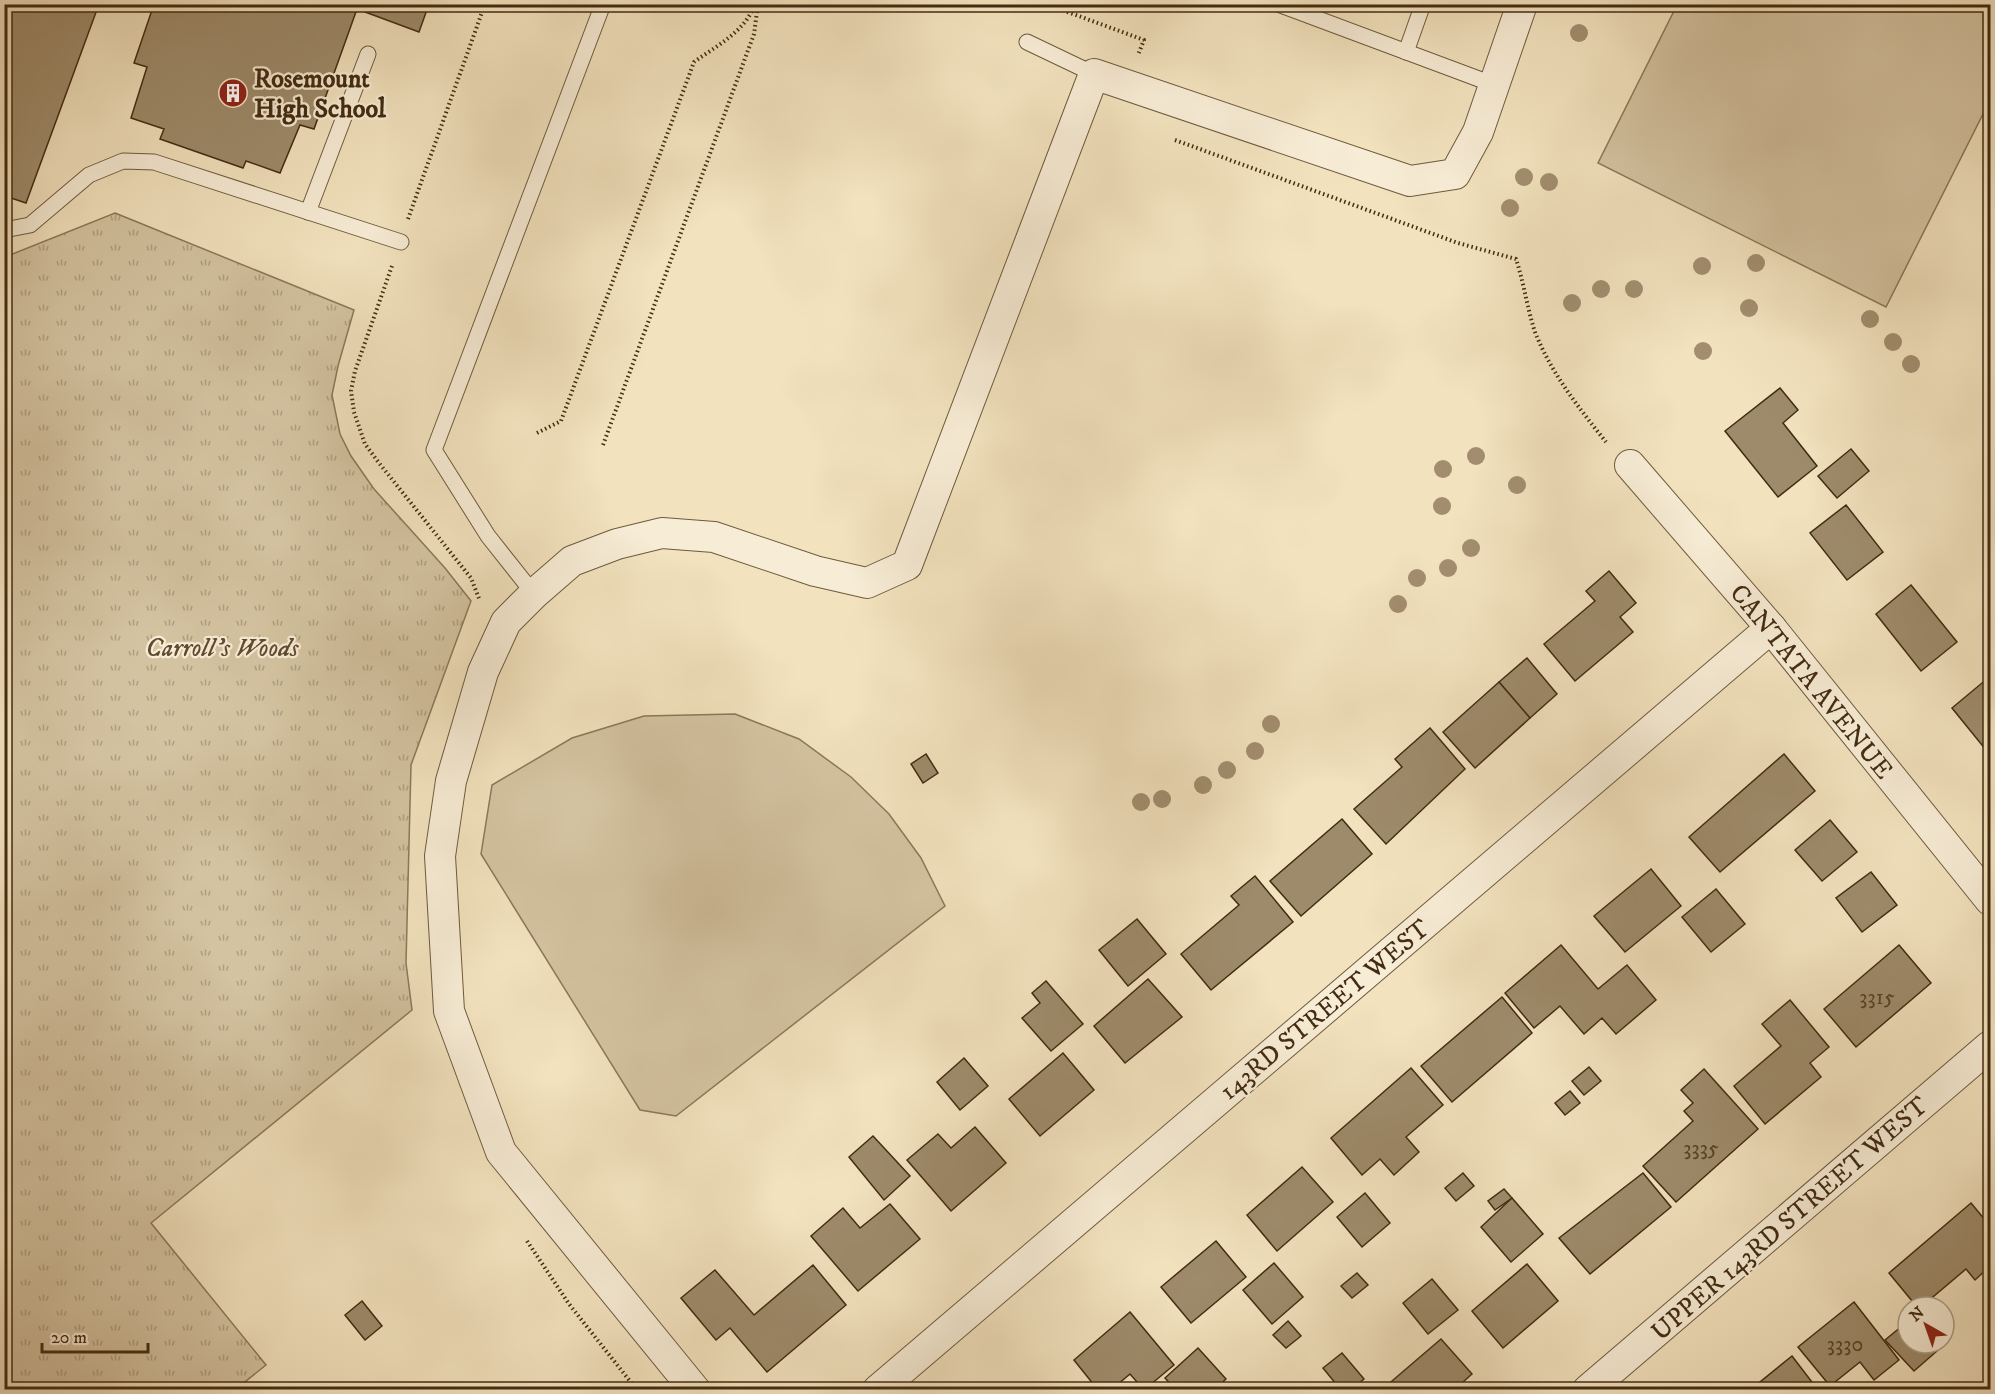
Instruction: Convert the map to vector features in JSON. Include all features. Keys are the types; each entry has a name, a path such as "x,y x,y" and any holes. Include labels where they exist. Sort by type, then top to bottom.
{"street":[{"path":"695,1389 501,1152 449,1011 440,856 451,781 483,672 506,622 572,561 617,544 662,532 714,537 815,572 867,583 907,565 1094,74 1410,181 1455,174 1478,132 1522,4"},
{"name":"CANTATA AVENUE","path":"1630,465 1771,628 1990,900"},
{"name":"143RD STREET WEST","path":"878,1389 1771,628"},
{"name":"UPPER 143RD STREET WEST","path":"1588,1389 1990,1046"}],"lane":[{"path":"534,594 488,536 434,450 603,4"},
{"path":"1278,4 1494,85"},
{"path":"1406,52 1423,4"},
{"path":"1027,42 1094,74"},
{"path":"308,212 368,54"},
{"path":"4,230 30,225 89,175 123,160 154,162 401,242"}],"path":[{"path":"537,433 561,422 694,62 721,45 757,4"},
{"path":"603,445 754,34 757,4"},
{"path":"1410,225 1458,243 1516,260 1536,334 1555,373 1617,456 1630,465"}],"green space":[{"path":"1677,5 1990,5 1990,100 1886,307 1598,163"},
{"name":"Carroll's Woods","path":"115,213 354,310 332,395 340,434 351,456 374,489 445,568 471,601 411,765 406,963 412,1010 151,1223 266,1365 236,1389 5,1389 5,257"},
{"path":"735,714 799,739 851,777 889,814 921,858 945,906 676,1116 640,1110 481,854 492,785 572,738 644,716"}],"building":[{"path":"4,4 99,4 26,203 8,197 4,209"},
{"name":"Rosemount High School","path":"154,4 429,4 419,32 357,9 314,129 300,125 280,173 246,161 243,168 160,139 164,129 131,118 147,67 134,63"},
{"path":"1780,388 1798,410 1783,423 1817,466 1778,497 1725,431"},
{"path":"1851,449 1869,471 1837,498 1818,476"},
{"path":"1846,505 1883,552 1847,580 1810,533"},
{"path":"1609,571 1636,603 1620,617 1633,632 1575,681 1544,644 1595,601 1586,591"},
{"path":"1911,585 1957,642 1921,671 1876,614"},
{"path":"1527,658 1557,694 1530,718 1499,682"},
{"path":"1988,678 1990,681 1990,755 1952,708"},
{"path":"1499,682 1530,718 1475,768 1443,732"},
{"path":"1430,728 1465,769 1386,844 1354,809 1402,767 1395,759"},
{"path":"926,754 938,773 923,783 911,764"},
{"path":"1784,754 1815,791 1720,872 1689,837"},
{"path":"1342,819 1372,854 1301,916 1270,881"},
{"path":"1830,820 1857,852 1822,881 1795,850"},
{"path":"1651,869 1681,906 1625,952 1594,916"},
{"path":"1871,872 1897,905 1862,932 1836,898"},
{"path":"1255,876 1293,922 1211,990 1181,954 1239,905 1231,896"},
{"path":"1716,889 1745,924 1711,952 1682,917"},
{"path":"1137,919 1166,954 1128,986 1099,950"},
{"path":"1561,945 1598,989 1627,965 1656,1000 1616,1034 1602,1018 1584,1034 1560,1006 1534,1028 1505,993"},
{"path":"1899,945 1931,983 1856,1047 1824,1009"},
{"path":"1148,979 1182,1017 1125,1063 1094,1026"},
{"path":"1046,981 1083,1024 1051,1051 1022,1018 1040,1003 1032,993"},
{"path":"1502,997 1532,1033 1452,1102 1421,1066"},
{"path":"1790,1000 1829,1047 1810,1063 1821,1077 1765,1124 1734,1086 1781,1046 1762,1024"},
{"path":"1063,1053 1094,1090 1040,1136 1009,1099"},
{"path":"964,1058 988,1086 960,1110 937,1082"},
{"path":"1589,1067 1601,1081 1584,1095 1572,1081"},
{"path":"1411,1068 1443,1105 1406,1137 1419,1152 1394,1175 1380,1159 1362,1175 1331,1138"},
{"path":"1704,1069 1758,1129 1676,1202 1643,1166 1693,1121 1684,1111 1693,1103 1681,1090"},
{"path":"1570,1091 1580,1103 1565,1115 1555,1103"},
{"path":"975,1127 1006,1163 951,1211 907,1160 938,1134 951,1148"},
{"path":"873,1136 910,1176 884,1200 849,1157"},
{"path":"1302,1167 1333,1202 1277,1251 1247,1215"},
{"path":"1463,1173 1474,1186 1456,1201 1445,1188"},
{"path":"1643,1173 1671,1207 1590,1274 1559,1238"},
{"path":"1504,1189 1512,1198 1495,1210 1488,1201"},
{"path":"1365,1193 1390,1223 1362,1247 1337,1217"},
{"path":"1512,1198 1543,1234 1511,1262 1481,1227"},
{"path":"1971,1203 1990,1226 1990,1266 1975,1280 1966,1269 1935,1295 1907,1295 1889,1273"},
{"path":"890,1204 920,1239 858,1291 811,1236 843,1208 860,1228"},
{"path":"1216,1241 1246,1277 1191,1323 1161,1287"},
{"path":"1274,1263 1303,1297 1272,1324 1243,1290"},
{"path":"1527,1264 1558,1301 1503,1348 1472,1311"},
{"path":"813,1265 846,1305 767,1372 730,1328 716,1340 681,1298 715,1270 754,1315"},
{"path":"1357,1273 1368,1285 1352,1298 1341,1286"},
{"path":"1432,1279 1458,1310 1428,1334 1403,1303"},
{"path":"362,1301 382,1326 365,1340 345,1315"},
{"path":"1854,1302 1899,1360 1874,1380 1860,1362 1830,1386 1798,1347"},
{"path":"1130,1312 1174,1365 1144,1390 1130,1374 1111,1390 1098,1390 1074,1360"},
{"path":"1288,1321 1301,1336 1286,1348 1273,1335"},
{"path":"1896,1331 1896,1352 1885,1340"},
{"path":"1441,1339 1472,1374 1454,1390 1388,1390 1385,1387"},
{"path":"1198,1348 1226,1379 1214,1390 1176,1390 1165,1378"},
{"path":"1342,1353 1364,1379 1351,1390 1341,1390 1323,1368"},
{"path":"1899,1355 1932,1355 1914,1371"},
{"path":"1792,1356 1818,1390 1750,1390"}],"place":[{"name":"Rosemount High School","path":"233,93"}]}
